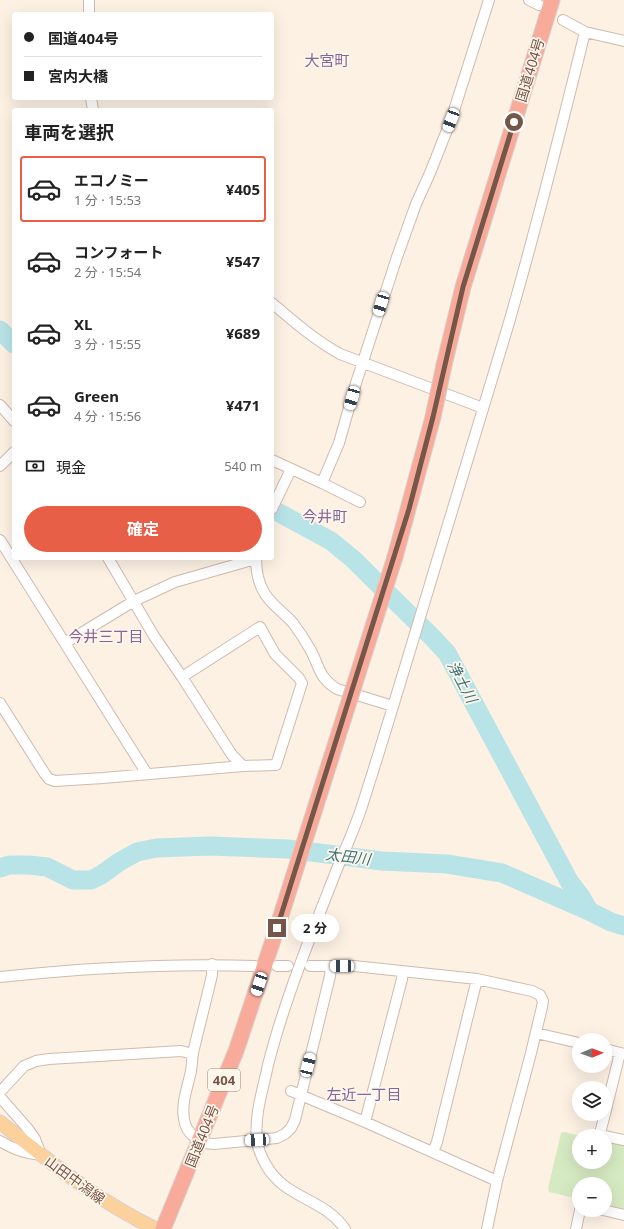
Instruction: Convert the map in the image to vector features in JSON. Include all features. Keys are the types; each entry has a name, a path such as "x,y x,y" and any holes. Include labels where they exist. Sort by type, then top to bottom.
{"highway":[{"name":"国道404号","path":"163,1229 200,1142 236,1051 277,928 395,557 433,417 463,287 545,3"}],"main road":[{"name":"山田中潟線","path":"0,1122 94,1195 133,1218 156,1229"}],"street":[{"path":"89,0 89,12"},
{"path":"322,483 339,443 362,362 416,204 451,120 489,0"},
{"path":"529,0 545,3"},
{"path":"563,20 585,32 624,41"},
{"path":"344,1229 336,1218 324,1208 292,1192 275,1179 260,1155 257,1140 258,1118 263,1086 280,1024 314,929 362,808 409,655 529,251 585,32"},
{"path":"274,305 302,329 340,354 483,408"},
{"path":"0,405 12,419"},
{"path":"0,466 12,454"},
{"path":"274,461 360,502"},
{"path":"274,505 291,469"},
{"path":"0,540 12,559"},
{"path":"13,560 147,774"},
{"path":"109,560 154,636 232,755 243,766"},
{"path":"65,642 134,601 175,582 249,560"},
{"path":"256,560 257,576 265,594 293,623 300,633 310,649 323,678 337,689 393,706"},
{"path":"0,703 49,779 64,781 243,766 276,765 302,683 299,678 275,654 260,627 182,677"},
{"path":"0,977 142,966 212,964 255,966"},
{"path":"212,964 212,975 193,1054 192,1069 183,1109 184,1121 190,1132 200,1142 206,1144 277,1138 285,1134 291,1128 295,1120 330,976 331,966"},
{"path":"276,966 288,966"},
{"path":"310,966 354,966 477,980 532,991 540,995 542,1007 486,1229"},
{"path":"365,1122 403,971"},
{"path":"433,1152 443,1119 477,980"},
{"path":"536,1033 572,1041"},
{"path":"0,1092 24,1066 36,1061 181,1051 193,1054"},
{"path":"612,1052 622,1054 612,1089"},
{"path":"291,1091 365,1122 497,1181"},
{"path":"0,1097 28,1129 35,1139 41,1155 26,1154 15,1150 0,1141"},
{"path":"603,1121 600,1133 604,1136 624,1140"},
{"path":"612,1212 624,1215"},
{"path":"576,1229 579,1217"}],"green space":[{"path":"564,1132 572,1134 572,1169 612,1169 612,1143 624,1146 624,1209 612,1206 612,1177 572,1177 572,1197 549,1192 548,1188 561,1133"}],"waterway":[{"name":"浄土川","path":"0,330 12,342"},
{"name":"浄土川","path":"274,510 331,541 353,559 447,653 569,881 589,911"},
{"name":"太田川","path":"0,868 9,865 47,867 73,880 91,880 137,852 156,848 210,846 288,849 382,861 447,864 502,873 611,922 624,926"}],"district":[{"name":"大宮町","path":"327,61"},
{"name":"今井町","path":"325,517"},
{"name":"今井三丁目","path":"106,637"},
{"name":"左近一丁目","path":"364,1095"}],"route":[{"path":"277,928 395,557 422,463 463,287 514,122"}]}
